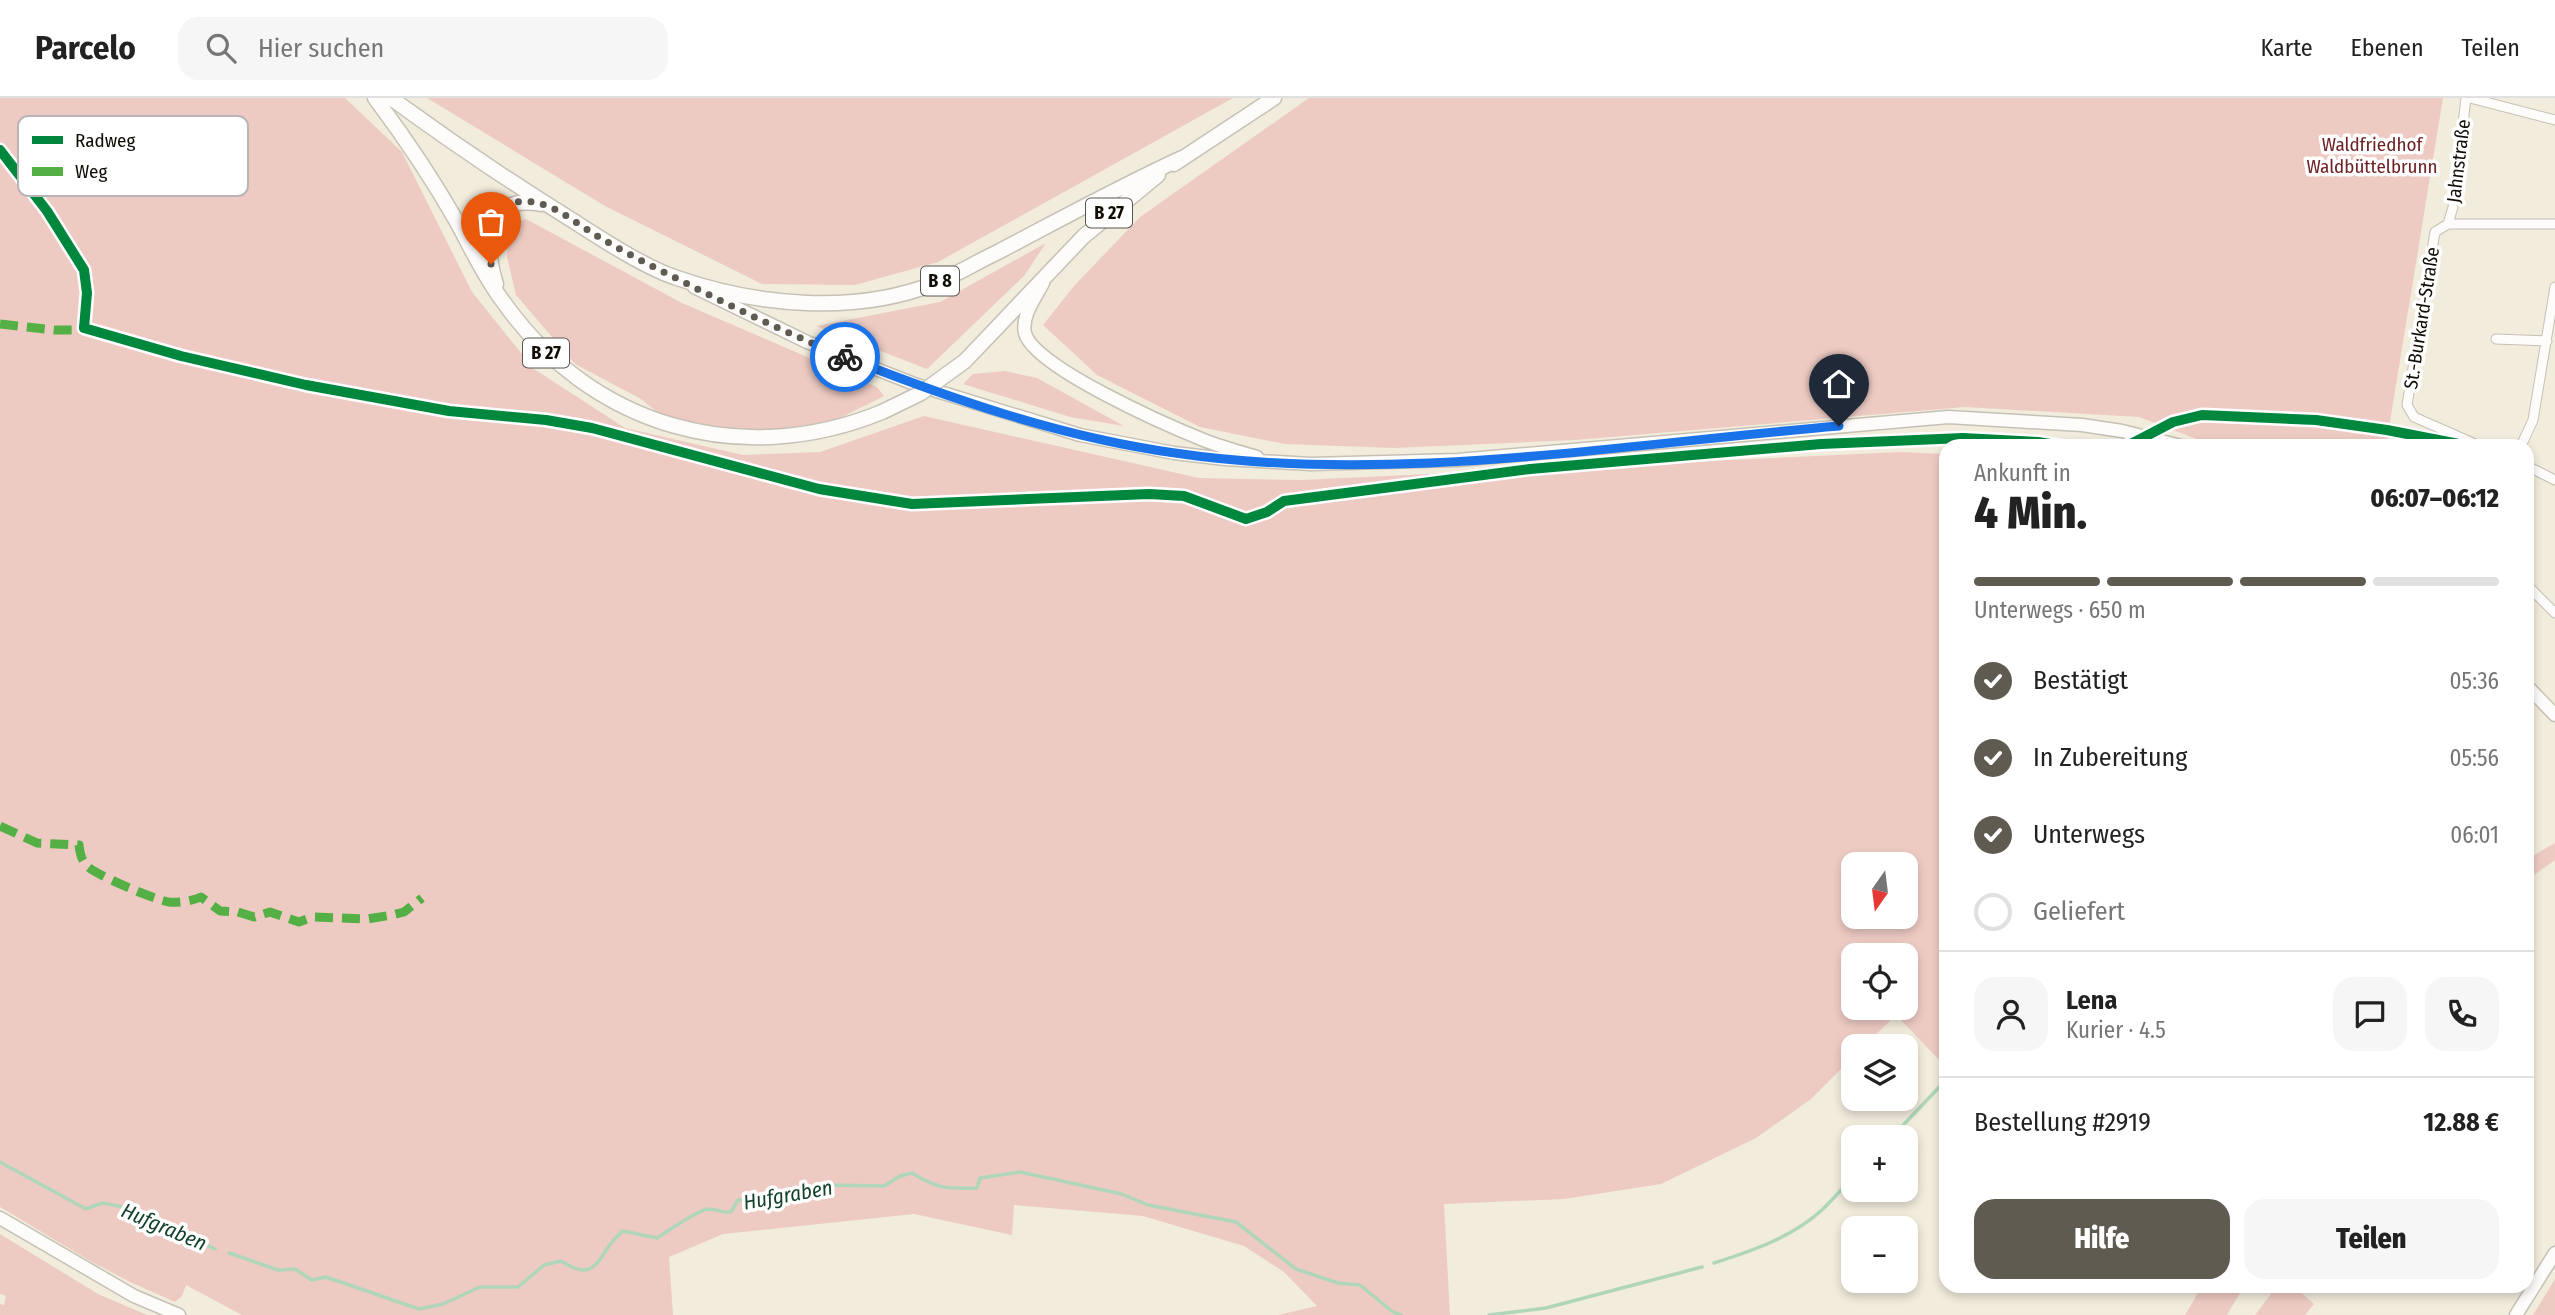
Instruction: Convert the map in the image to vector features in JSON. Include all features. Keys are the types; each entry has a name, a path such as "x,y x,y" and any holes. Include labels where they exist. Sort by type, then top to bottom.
{"main road":[{"name":"B 27","path":"375,98 413,149 502,301 538,346 575,377 629,409 680,428 721,436 774,438 841,427 882,412 921,393 965,361 1108,215 1182,158 1274,98"},
{"name":"B 8","path":"391,98 481,163 547,205 609,243 675,278 787,302 853,303 896,296 937,283 1120,186 1182,158"},
{"path":"502,301 490,250 494,222 499,212 518,201 547,205"},
{"path":"675,278 807,342 917,385 1080,435 1161,451 1273,463 1458,460 1948,417 2082,425 2159,439"},
{"name":"B 27","path":"1046,278 1025,321 1024,331 1034,349 1066,372 1110,397 1208,442 1273,463"},
{"path":"2534,693 2555,715"},
{"path":"0,1218 134,1296 179,1315"},
{"path":"2534,1286 2555,1253"},
{"path":"2516,1315 2530,1293"}],"street":[{"path":"2468,98 2555,120"},
{"name":"Jahnstraße","path":"2448,224 2453,207 2468,98"},
{"path":"2448,224 2555,224"},
{"name":"St.-Burkard-Straße","path":"2448,224 2435,232 2407,405 2414,417 2464,439"},
{"path":"2524,439 2533,419 2555,287"},
{"path":"2496,339 2547,341"},
{"path":"2534,470 2555,480"},
{"path":"2534,592 2555,613"}],"green space":[{"path":"0,98 345,98 402,152 472,292 534,369 625,428 743,455 820,452 924,416 1199,478 1301,480 1901,452 1939,454 1939,1060 1918,1038 1918,1034 1914,1034 1901,1020 1918,1020 1918,943 1841,943 1841,1020 1891,1020 1876,1034 1841,1034 1841,1069 1811,1099 1756,1138 1661,1184 1564,1199 1444,1204 1450,1315 1278,1315 1317,1306 1284,1272 1244,1246 1143,1216 1014,1205 1012,1235 914,1214 723,1234 669,1257 673,1315 242,1315 186,1285 182,1296 175,1302 130,1282 0,1207"},
{"path":"427,98 1233,98 938,262 855,285 762,284 605,206"},
{"name":"Waldfriedhof Waldbüttelbrunn","path":"1309,98 2443,98 2387,439 2197,439 2139,417 1965,407 1575,440 1394,448 1285,444 1200,427 1097,375 1043,325 1074,286 1140,217"},
{"path":"526,219 682,303 877,387 884,396 836,420 787,430 748,433 702,427 658,413 641,399 575,364 516,295 507,257 508,225"},
{"path":"1046,243 1024,276 927,369 816,326 940,302"},
{"path":"1005,371 1037,378 1124,426 1070,417 963,384 973,374"},
{"path":"2555,843 2555,860 2534,875 2534,855"},
{"path":"0,1234 98,1294 147,1315 0,1315 0,1304 4,1305 6,1296 0,1294"},
{"path":"2555,1279 2555,1315 2533,1315"},
{"path":"2198,1293 2240,1293 2227,1315 2185,1315"},
{"path":"2272,1293 2302,1293 2314,1304 2305,1315 2255,1315"}],"waterway":[{"name":"Hufgraben","path":"1903,1125 1939,1087"},
{"name":"Hufgraben","path":"0,1162 86,1209 102,1203 134,1209 215,1249"},
{"name":"Hufgraben","path":"229,1253 278,1270 295,1269 312,1280 326,1277 419,1309 443,1304 480,1287 518,1287 544,1265 561,1261 574,1268 591,1268 623,1231 657,1238 703,1210 731,1212 738,1200 794,1196 823,1185 884,1186 900,1176 912,1173 943,1187 977,1188 980,1178 1020,1172 1122,1194 1148,1205 1236,1222 1296,1269 1338,1283 1360,1285 1393,1312 1401,1315"},
{"name":"Hufgraben","path":"1714,1263 1757,1248 1799,1228 1841,1190"},
{"name":"Hufgraben","path":"1489,1315 1546,1308 1702,1267"}],"marked path":[{"path":"0,324 54,330 90,330"},
{"path":"0,826 37,843 79,845 80,854 87,866 113,881 152,897 173,902 201,897 220,911 238,912 254,917 270,912 299,922 313,917 367,919 404,912 422,898"}],"cycle path":[{"path":"0,150 18,173"},
{"path":"35,196 84,270 87,293 84,328 181,356 306,385 449,411 546,420 592,428 819,489 912,504 1149,494 1184,496 1246,519 1267,512 1284,501 1530,469 1821,444 1939,439"},
{"path":"2140,439 2173,422 2202,415 2316,420 2433,439"},
{"path":"1939,439 1982,439"}],"way so far":[{"path":"491,264 491,235 499,212 518,201 547,205 609,243 740,311 845,357"}],"route":[{"path":"845,357 917,385 1080,435 1226,460 1311,464 1458,460 1618,448 1839,426"}]}
